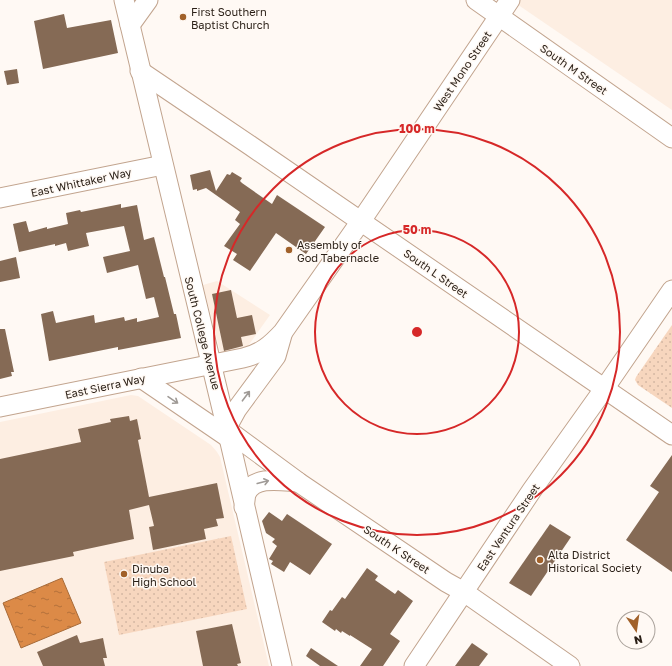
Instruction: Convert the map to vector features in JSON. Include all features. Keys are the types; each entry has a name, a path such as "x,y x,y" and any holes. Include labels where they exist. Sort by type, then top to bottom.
{"street":[{"name":"South College Avenue","path":"124,0 282,666"},
{"path":"130,25 148,0"},
{"name":"South M Street","path":"476,0 672,138"},
{"name":"West Mono Street","path":"282,332 361,221 510,0"},
{"name":"South L Street","path":"140,71 672,435"},
{"name":"East Whittaker Way","path":"0,198 163,165"},
{"name":"East Ventura Street","path":"414,666 532,490 672,290"},
{"path":"227,434 237,409 276,356 282,332"},
{"name":"East Sierra Way","path":"0,407 244,358 258,354 271,345 282,332"},
{"name":"South K Street","path":"141,378 227,434 446,582 464,592 570,666"},
{"path":"244,507 246,494 251,487 259,482 268,480 298,482"}],"shaded area":[{"path":"511,0 672,0 672,110"},
{"path":"217,281 270,315 248,346 223,352 220,351 203,285"},
{"path":"672,325 672,408 638,385 635,380"},
{"name":"Dinuba High School","path":"131,395 138,396 211,445 220,457 269,666 0,666 0,422"},
{"path":"231,536 247,609 119,635 104,562"}],"water":[{"path":"62,578 81,623 21,648 3,603"}],"building":[{"path":"64,14 67,28 111,20 118,53 43,69 34,21"},
{"path":"17,69 19,83 7,85 4,71"},
{"path":"210,170 216,191 227,174 230,175 232,172 242,178 240,181 242,183 272,204 277,195 325,227 306,254 276,233 250,271 233,260 237,254 224,246 240,224 235,220 240,212 206,188 197,191 197,189 193,190 190,175"},
{"path":"121,204 121,208 137,205 144,240 154,237 174,314 176,314 181,338 118,350 118,347 49,361 41,314 53,311 56,323 94,315 95,323 124,317 125,321 137,318 137,322 159,317 154,297 146,299 138,265 107,273 103,257 130,251 124,226 86,233 89,246 68,251 66,243 19,252 13,224 26,221 29,232 47,227 47,229 68,224 66,213 80,210 81,212"},
{"path":"16,257 20,278 0,282 0,261"},
{"path":"231,290 237,318 252,315 256,334 241,337 243,346 224,351 212,294"},
{"path":"0,329 5,329 14,372 11,372 12,376 0,379"},
{"path":"129,416 130,421 137,419 141,439 138,440 149,497 217,483 224,518 216,519 218,526 204,529 206,539 153,550 149,527 154,526 149,505 129,510 134,539 73,552 74,556 0,571 0,459 81,442 78,429 111,422 110,419"},
{"path":"672,455 672,572 626,540 659,492 650,486"},
{"path":"269,512 282,521 287,514 332,544 310,575 290,562 284,572 271,564 273,561 269,559 277,546 272,542 275,539 266,533 262,521"},
{"name":"Alta District Historical Society","path":"550,524 571,537 531,596 509,583"},
{"path":"367,568 378,576 375,580 395,594 398,590 413,601 390,634 400,641 383,666 360,666 372,649 350,635 342,631 341,633 336,629 335,631 322,622 330,610 332,611 342,597 345,599"},
{"path":"232,624 241,663 237,664 238,666 203,666 196,631"},
{"path":"77,635 80,643 103,638 107,658 103,658 105,666 43,666 37,652"},
{"path":"472,643 488,654 479,666 455,666"},
{"path":"311,648 338,666 320,666 306,656"}],"place":[{"name":"First Southern Baptist Church","path":"183,17"},
{"name":"Assembly of God Tabernacle","path":"289,250"},
{"name":"Alta District Historical Society","path":"540,560"},
{"name":"Dinuba High School","path":"124,574"}]}
